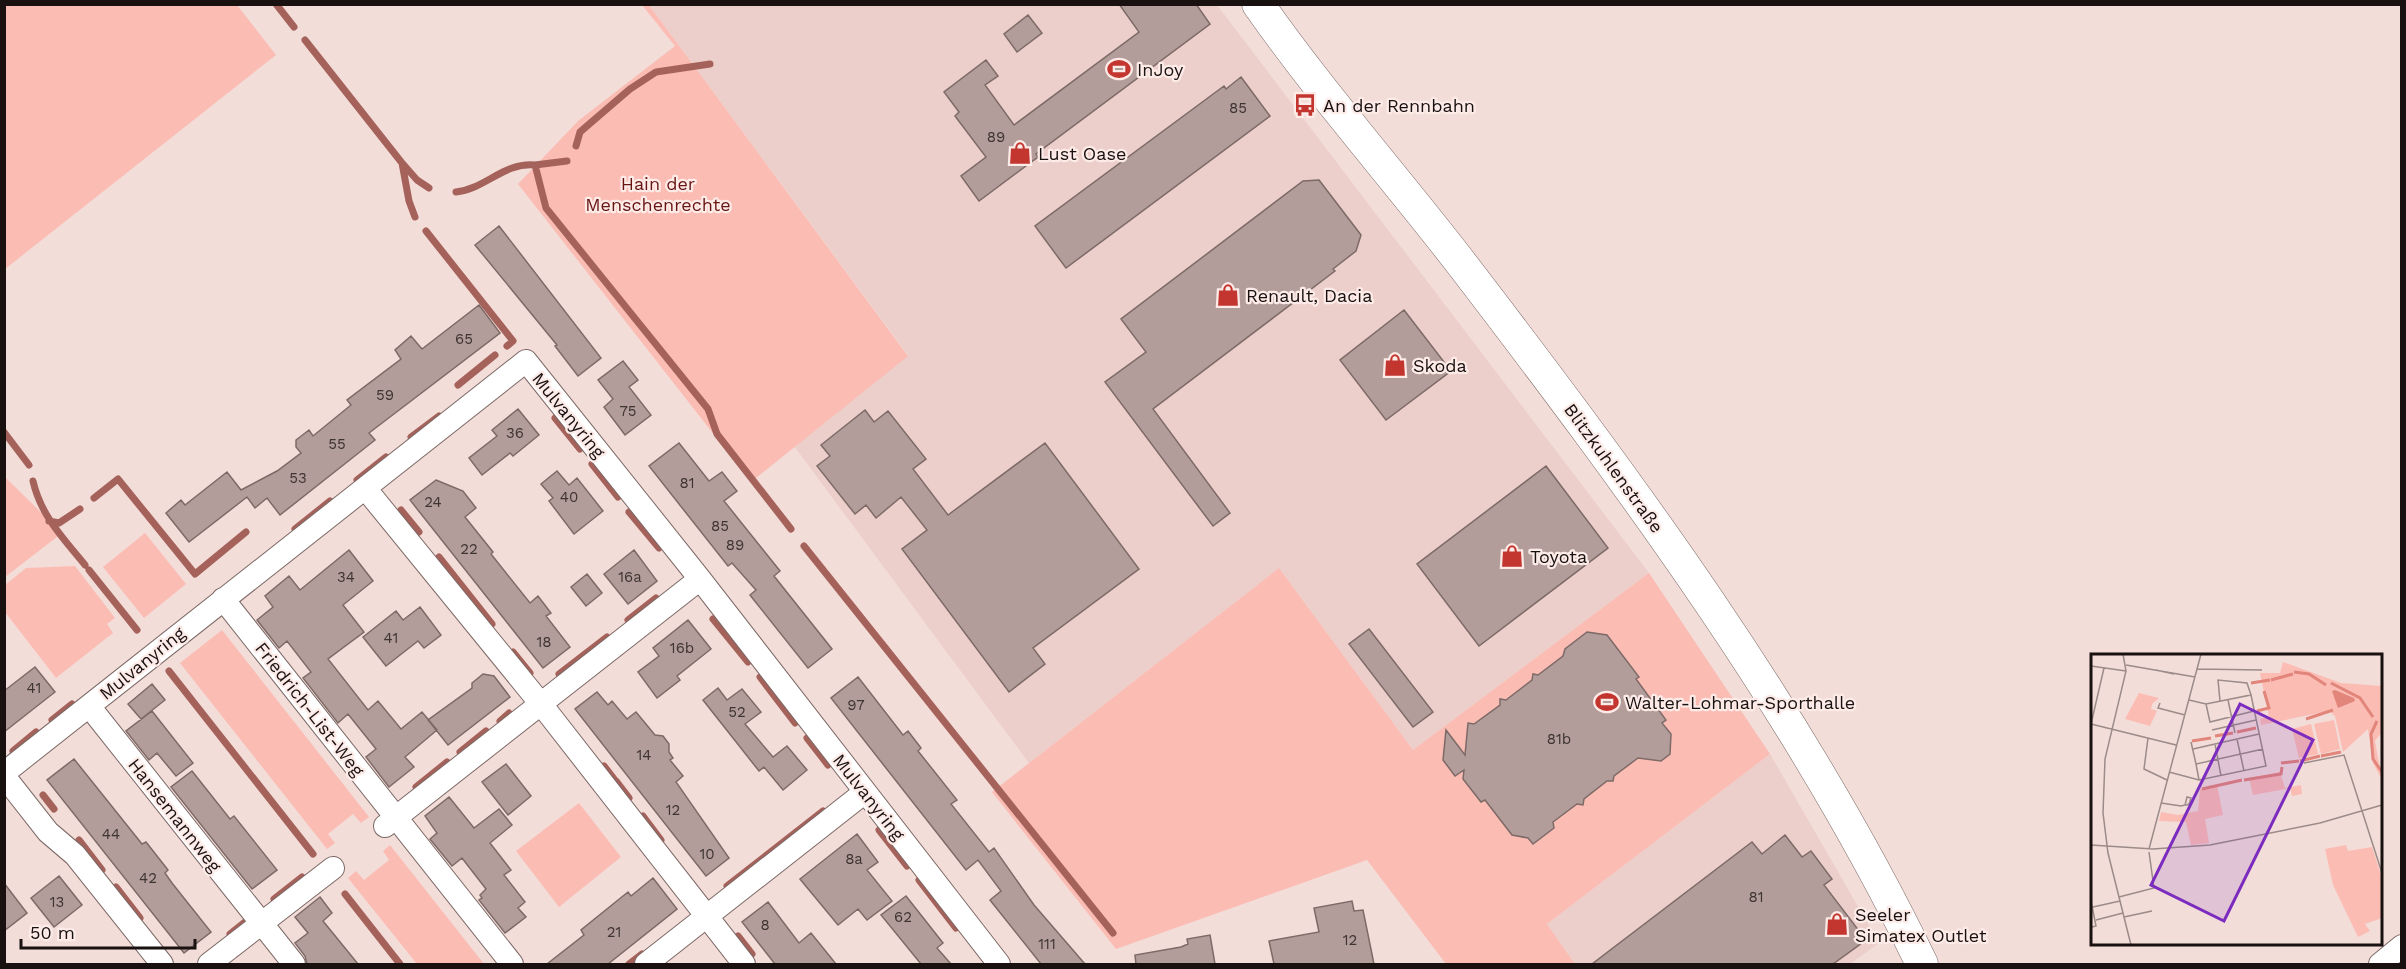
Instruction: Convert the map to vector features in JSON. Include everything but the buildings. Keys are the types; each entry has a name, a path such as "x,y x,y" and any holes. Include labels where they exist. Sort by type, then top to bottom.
{"main road":[{"name":"Blitzkuhlenstraße","path":"1258,4 1343,118 1460,261 1675,553 1806,751 1922,964"}],"street":[{"name":"Mulvanyring","path":"4,775 223,599 526,361 700,579 999,964"},
{"path":"365,488 541,704 744,964"},
{"path":"390,823 700,579"},
{"name":"Friedrich-List-Weg","path":"223,599 390,823 512,964"},
{"name":"Hansemannweg","path":"89,706 294,964"},
{"path":"4,775 48,832 75,855 162,964"},
{"path":"646,964 865,792"},
{"path":"209,964 333,868"},
{"path":"2380,964 2402,946"}],"shaded area":[{"path":"649,5 1217,5 1649,573 1413,750 1279,568 1029,763 794,446 908,355"},
{"path":"1770,754 1879,943 1850,964 1575,964 1547,924"}],"green space":[{"path":"5,4 237,5 276,55 5,269"},
{"name":"Hain der Menschenrechte","path":"642,5 649,5 908,356 751,482 518,184 578,121 675,46"},
{"path":"5,477 62,533 5,577"},
{"path":"145,533 186,584 144,618 103,567"},
{"path":"75,566 115,618 107,624 113,633 56,678 5,612 5,585 26,568"},
{"path":"1279,568 1413,750 1649,573 1770,754 1547,924 1575,964 1446,964 1367,860 1116,949 992,792"},
{"path":"222,630 369,817 361,823 353,814 328,834 335,843 327,849 180,663"},
{"path":"579,803 621,857 559,907 516,851"},
{"path":"390,845 484,964 417,964 348,878 356,871 364,880 389,860 383,851"}],"waterway":[{"path":"276,4 294,27"},
{"path":"305,40 402,163 409,201 415,217"},
{"path":"576,146 580,132 630,89 656,72 710,64"},
{"path":"535,165 567,161"},
{"path":"403,164 417,180 429,188"},
{"path":"456,192 476,186 504,171 524,165 535,165 546,208 708,409 717,434 791,529"},
{"path":"426,231 513,341 507,346"},
{"path":"458,385 495,355"},
{"path":"411,437 439,416"},
{"path":"555,418 580,449"},
{"path":"4,432 29,465"},
{"path":"357,480 386,457"},
{"path":"592,464 618,497"},
{"path":"94,498 118,479 195,574 246,532"},
{"path":"33,481 47,516 85,565"},
{"path":"295,529 330,501"},
{"path":"49,521 59,523 80,509"},
{"path":"401,510 419,532"},
{"path":"629,512 659,548"},
{"path":"804,546 1113,933"},
{"path":"439,557 492,624"},
{"path":"89,570 137,630"},
{"path":"628,620 656,598"},
{"path":"713,619 748,662"},
{"path":"559,674 607,637"},
{"path":"513,652 530,673"},
{"path":"169,671 313,854"},
{"path":"760,677 795,723"},
{"path":"52,720 72,704"},
{"path":"500,721 509,713"},
{"path":"460,752 486,731"},
{"path":"13,751 36,732"},
{"path":"807,738 828,765"},
{"path":"416,787 447,762"},
{"path":"604,766 614,779"},
{"path":"616,781 629,798"},
{"path":"43,795 54,809"},
{"path":"727,886 823,811"},
{"path":"643,816 661,840"},
{"path":"879,830 907,866"},
{"path":"79,840 102,870"},
{"path":"274,899 302,877"},
{"path":"919,880 956,928"},
{"path":"116,887 140,918"},
{"path":"345,894 400,964"},
{"path":"230,934 245,922"},
{"path":"738,936 752,954"},
{"path":"629,964 642,954"}],"place":[{"name":"InJoy","path":"1119,69"},
{"name":"An der Rennbahn","path":"1305,105"},
{"name":"Lust Oase","path":"1020,153"},
{"name":"Renault, Dacia","path":"1228,295"},
{"name":"Skoda","path":"1395,365"},
{"name":"Toyota","path":"1512,556"},
{"name":"Walter-Lohmar-Sporthalle","path":"1607,702"},
{"name":"Seeler Simatex Outlet","path":"1837,924"}]}
